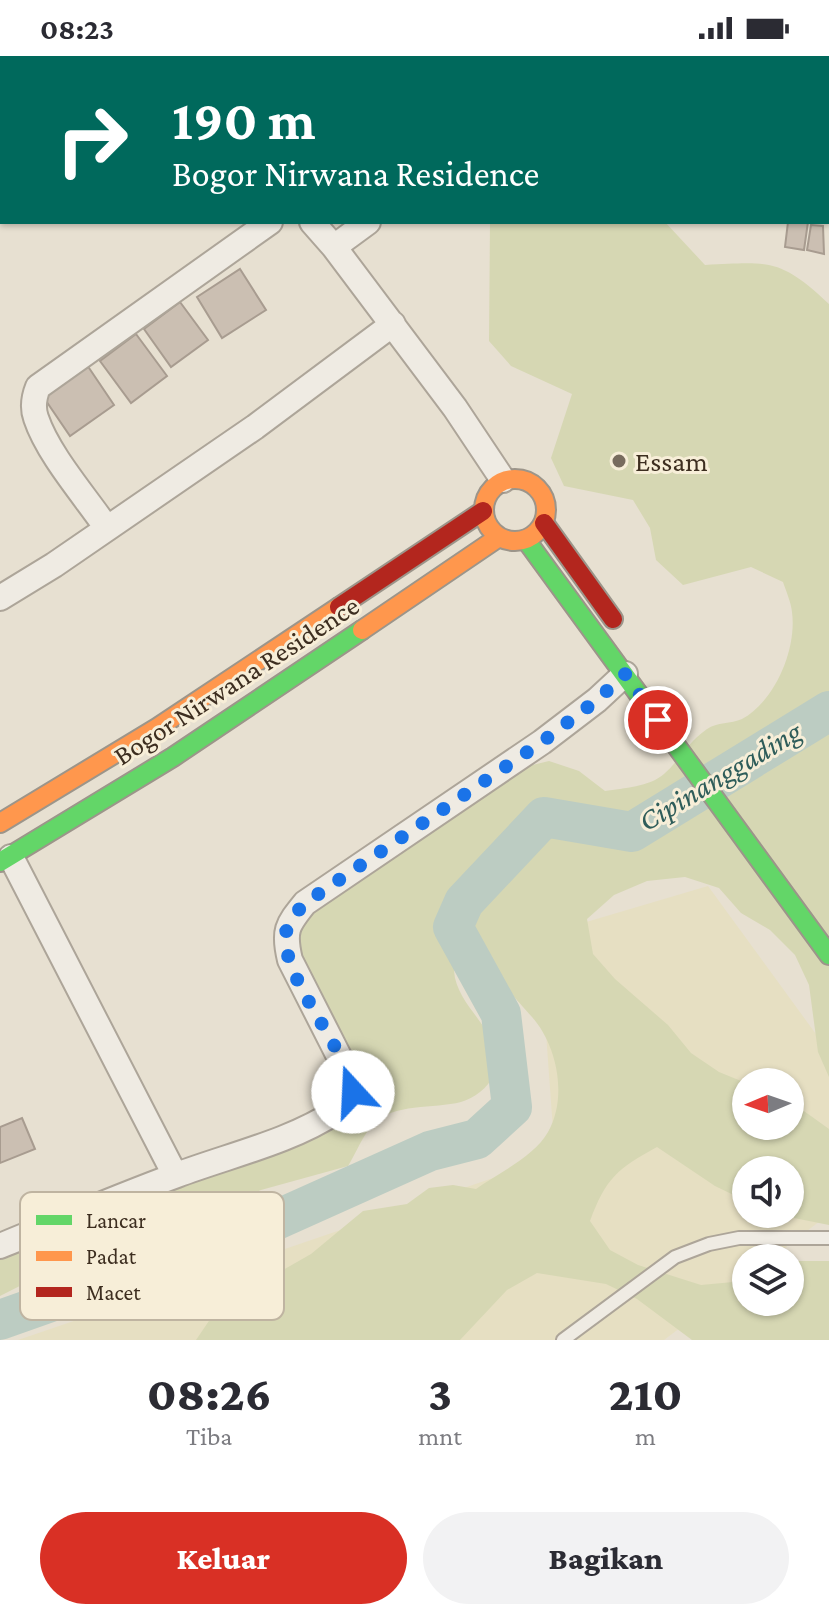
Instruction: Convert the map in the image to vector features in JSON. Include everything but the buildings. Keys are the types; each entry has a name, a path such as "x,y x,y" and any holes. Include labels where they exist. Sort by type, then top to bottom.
{"street":[{"path":"106,527 53,450 36,418 33,401 38,387 267,224"},
{"path":"314,224 393,324 503,480"},
{"path":"334,247 365,224"},
{"path":"0,598 54,565 255,427 393,324"},
{"path":"524,479 541,492 547,512 544,523 526,540 508,541 499,537 486,521 483,511 489,493 503,480 524,479"},
{"name":"Bogor Nirwana Residence","path":"0,823 157,728 483,511"},
{"path":"544,523 623,633"},
{"name":"Bogor Nirwana Residence","path":"5,860 173,757 499,537"},
{"path":"526,540 829,955"},
{"path":"133,1192 287,1136 338,1111 350,1101 353,1092 351,1080 330,1035 298,982 285,942 287,925 305,903 542,742 625,674"},
{"path":"157,728 173,757"},
{"path":"5,860 175,1175"},
{"path":"0,1246 20,1238"}],"lane":[{"path":"563,1340 675,1257 739,1238 829,1238"}],"shaded area":[{"path":"708,886 829,1052 829,1214 790,1244 732,1244 732,1289 664,1340 18,1340 77,1320 284,1320 284,1249 555,1157 539,936"}],"green space":[{"path":"490,224 667,224 705,265 745,263 773,266 798,278 829,304 829,1077 818,1052 809,985 795,955 770,930 741,913 719,888 685,877 647,881 614,895 587,919 593,954 615,979 668,1025 691,1053 732,1077 732,1140 804,1140 804,1111 829,1129 829,1225 804,1220 804,1156 732,1156 732,1194 657,1147 614,1176 590,1221 610,1250 638,1265 701,1285 732,1282 732,1316 804,1316 804,1261 829,1261 829,1340 692,1340 637,1299 606,1284 537,1273 507,1290 460,1340 196,1340 210,1320 284,1320 284,1269 311,1254 363,1211 407,1204 429,1188 453,1185 476,1189 525,1157 542,1141 554,1118 557,1103 557,1072 553,1056 541,1029 496,974 481,942 458,946 454,971 463,998 494,1047 496,1060 493,1076 480,1092 461,1102 403,1110 381,1117 369,1128 348,1166 256,1192 145,1192 285,1140 360,1079 356,1058 319,1002 294,947 305,917 448,822 512,770 549,761 579,771 605,791 651,782 670,769 707,729 742,719 754,711 774,687 781,673 793,626 783,582 751,567 683,585 656,560 650,528 633,500 564,486 551,458 572,394 511,366 489,341"},
{"path":"20,1239 20,1286 0,1296 0,1246"}],"waterway":[{"name":"Cipinanggading","path":"284,1217 430,1151 477,1139 512,1107 501,1014 453,927 464,902 544,817 632,832 829,711"},
{"name":"Cipinanggading","path":"0,1320 20,1313"}],"traffic: fast":[{"path":"526,540 829,955"},
{"path":"0,862 173,757 362,630"}],"traffic: slow":[{"path":"509,479 521,479 537,488 544,498 546,510 544,522 537,532 521,541 509,541 489,527 484,516 484,504 498,484 509,479"},
{"path":"362,630 499,537"},
{"path":"0,823 157,728 339,607"}],"traffic: jam":[{"path":"339,607 483,511"},
{"path":"544,523 613,619"}],"place":[{"name":"Essam","path":"619,461"}],"route":[{"path":"353,1092 351,1080 330,1035 298,982 285,942 287,925 305,903 542,742 625,674 658,720"}]}
